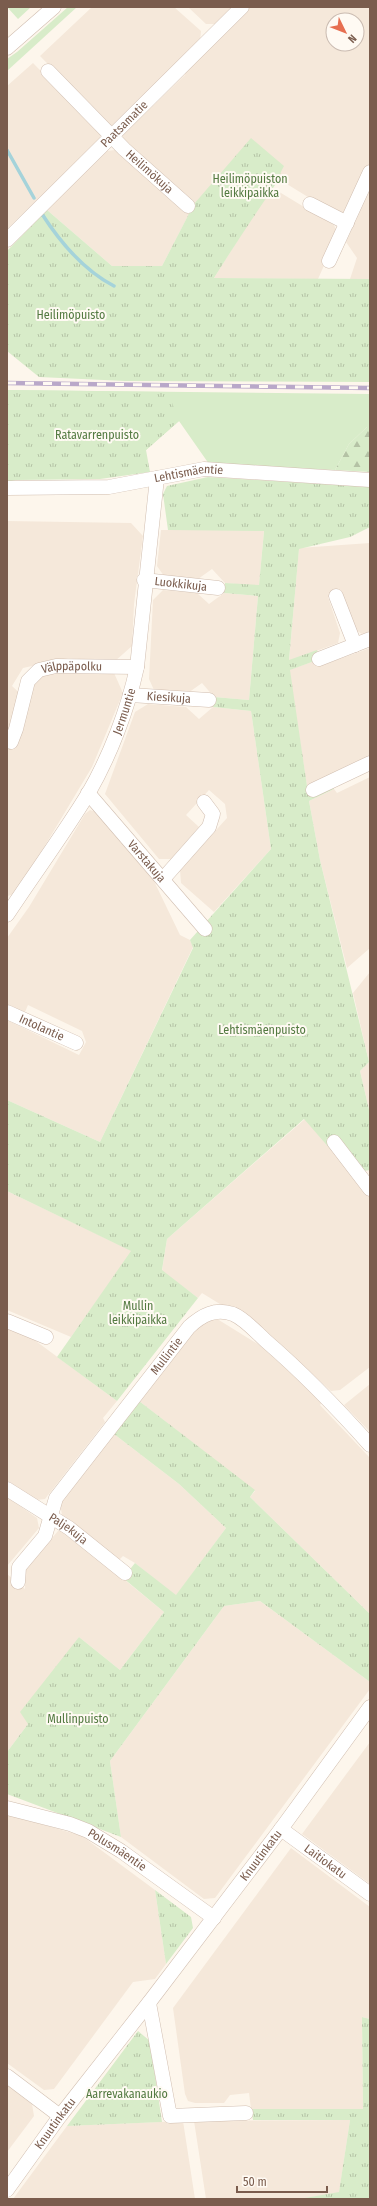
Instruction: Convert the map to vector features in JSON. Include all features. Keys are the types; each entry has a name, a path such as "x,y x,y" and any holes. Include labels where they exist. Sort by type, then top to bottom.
{"street":[{"path":"7,48 54,7"},
{"name":"Paatsamatie","path":"7,240 242,7"},
{"name":"Heilimökuja","path":"48,71 112,136 188,206"},
{"path":"329,261 370,172"},
{"path":"310,204 347,223"},
{"name":"Lehtismäentie","path":"7,488 109,487 204,469 370,480"},
{"name":"Jermuntie","path":"9,906 88,793 113,740 130,695 137,667 144,580 157,478"},
{"name":"Luokkikuja","path":"144,580 218,588"},
{"path":"336,596 355,645"},
{"path":"319,659 370,639"},
{"name":"Välppäpolku","path":"11,742 18,723 28,681 39,670 56,666 137,667"},
{"name":"Kiesikuja","path":"130,695 209,700"},
{"path":"313,790 370,763"},
{"name":"Varstakuja","path":"88,793 205,929"},
{"path":"163,879 209,826 213,814 204,802"},
{"name":"Intolantie","path":"7,1012 76,1043"},
{"path":"334,1142 370,1189"},
{"name":"Mullintie","path":"18,1582 19,1567 45,1536 56,1498 189,1327 199,1317 211,1312 233,1314 253,1329 298,1368 370,1445"},
{"path":"7,1321 46,1337"},
{"name":"Paljekuja","path":"7,1489 86,1540 126,1573"},
{"name":"Knuutinkatu","path":"7,2190 60,2116 149,2003 281,1829 370,1707"},
{"name":"Polusmäentie","path":"7,1808 70,1824 88,1831 121,1851 214,1918"},
{"name":"Laitiokatu","path":"281,1829 370,1894"},
{"path":"149,2003 170,2116 246,2113"},
{"path":"7,2076 60,2116"}],"shaded area":[{"path":"92,7 174,7 201,31 200,41 114,125 108,125 40,56"},
{"path":"188,7 234,7 217,24 206,24"},
{"path":"250,7 370,7 370,163 348,213 339,216 277,178 194,204 123,143 123,135 185,75 186,70"},
{"path":"33,63 100,131 100,139 7,229 7,86"},
{"path":"115,150 189,214 162,266 112,266 47,210 107,151"},
{"path":"271,187 334,225 338,234 318,279 214,278"},
{"path":"370,190 370,279 350,279 357,258 346,242"},
{"path":"7,521 131,523 143,536 134,604 132,646 114,662 68,658 23,668 12,686 26,699 35,677 71,668 114,673 123,693 92,767 16,894 7,896"},
{"path":"161,530 264,530 259,586 225,583 212,569 198,579 164,576 157,566"},
{"path":"370,543 370,631 362,634 354,629 341,594 328,597 340,633 338,643 289,661 299,548"},
{"path":"163,590 197,593 209,604 224,593 258,596 249,700 214,697 202,683 188,693 154,690 149,679 153,600"},
{"path":"370,648 370,756 307,786 289,670 320,659 323,665"},
{"path":"148,704 186,707 199,719 213,707 251,711 271,849 214,912 181,883 180,870 227,818 225,804 209,790 186,815 199,827 171,859 159,859 105,794 135,712"},
{"path":"370,777 370,948 347,968 320,860 309,801 334,789 337,793"},
{"path":"90,810 96,812 153,879 180,935 190,940 193,947 100,1142 7,1100 7,1020 79,1055 86,1042 82,1031 28,1005 25,1012 7,1004 7,938 29,907 85,814"},
{"path":"370,972 370,1114 360,1071 369,1062 353,993"},
{"path":"305,1119 370,1195 370,1367 340,1390 331,1391 270,1335 202,1293 198,1298 162,1271 167,1239"},
{"path":"7,1191 132,1251 71,1337 7,1310"},
{"path":"214,1317 261,1346 322,1402 320,1405 370,1458 370,1614 250,1497 255,1491 139,1401 203,1320"},
{"path":"7,1327 29,1336 117,1401 103,1418 105,1422 45,1499 36,1500 7,1480"},
{"path":"370,1384 370,1432 344,1405"},
{"path":"114,1434 179,1484 226,1528 176,1596 135,1563 123,1556 119,1560 62,1515 60,1503"},
{"path":"7,1497 37,1518 39,1528 7,1566"},
{"path":"58,1531 65,1531 164,1612 120,1670 79,1637 28,1724 7,1752 7,1574 25,1589 25,1570"},
{"path":"260,1601 370,1682 370,1689 215,1898 204,1899 121,1837 110,1761 224,1606"},
{"path":"370,1742 370,1884 302,1834"},
{"path":"7,1814 82,1836 155,1890 166,1964 155,1979 133,1982 54,2089 44,2090 7,2063"},
{"path":"291,1848 370,1907 370,2019 362,2017 363,2109 251,2109 249,2093 230,2095 224,2103 195,2103 188,2101 185,2094 173,2008"},
{"path":"7,2085 32,2104 34,2116 7,2152"},
{"path":"350,2120 339,2193 299,2199 206,2199 194,2121"},
{"path":"183,2121 195,2199 13,2199 67,2126"}],"green space":[{"path":"7,7 31,7 18,19"},
{"path":"68,7 77,7 7,71 7,59"},
{"name":"Heilimöpuisto","path":"251,138 284,166 276,183 214,278 370,279 370,382 125,381 39,377 7,351 7,251 47,210 112,266 162,266 194,204"},
{"path":"7,390 370,394 370,427 367,427 349,444 335,470 209,464 179,421 146,450"},
{"name":"Ratavarrenpuisto","path":"7,390 168,392 179,421 146,450 150,472 100,479 16,480 7,482"},
{"path":"367,427 370,427 370,472 335,470 349,444"},
{"name":"Lehtismäenpuisto","path":"208,477 370,487 370,527 350,537 299,549 289,660 317,650 320,659 290,670 307,786 328,776 334,789 309,801 320,860 369,1062 360,1071 370,1114 370,1170 364,1171 339,1143 331,1150 304,1119 167,1239 162,1270 198,1298 117,1401 57,1357 131,1251 7,1191 7,1100 100,1142 193,948 190,940 271,849 251,711 213,707 214,697 249,700 258,596 224,593 225,583 259,585 264,531 168,530 163,494 167,486"},
{"name":"Mullinpuisto","path":"139,1401 255,1490 250,1497 370,1614 370,1682 260,1601 224,1606 110,1761 121,1837 7,1794 7,1752 28,1724 20,1712 79,1637 120,1670 164,1612 123,1578 135,1563 176,1595 226,1528 179,1484 114,1434"},
{"path":"155,1890 191,1917 193,1928 166,1964"},
{"path":"362,2017 370,2019 370,2199 299,2199 339,2192 350,2120 253,2120 251,2109 363,2109"},
{"name":"Aarrevakanaukio","path":"138,2031 150,2041 162,2122 67,2126"}],"waterway":[{"path":"7,150 34,198"},
{"path":"42,214 74,255 103,280 114,286"}],"railway":[{"path":"7,383 370,388"}],"park label":[{"name":"Heilimöpuiston leikkipaikka","path":"250,186"},
{"name":"Mullin leikkipaikka","path":"138,1313"}]}
